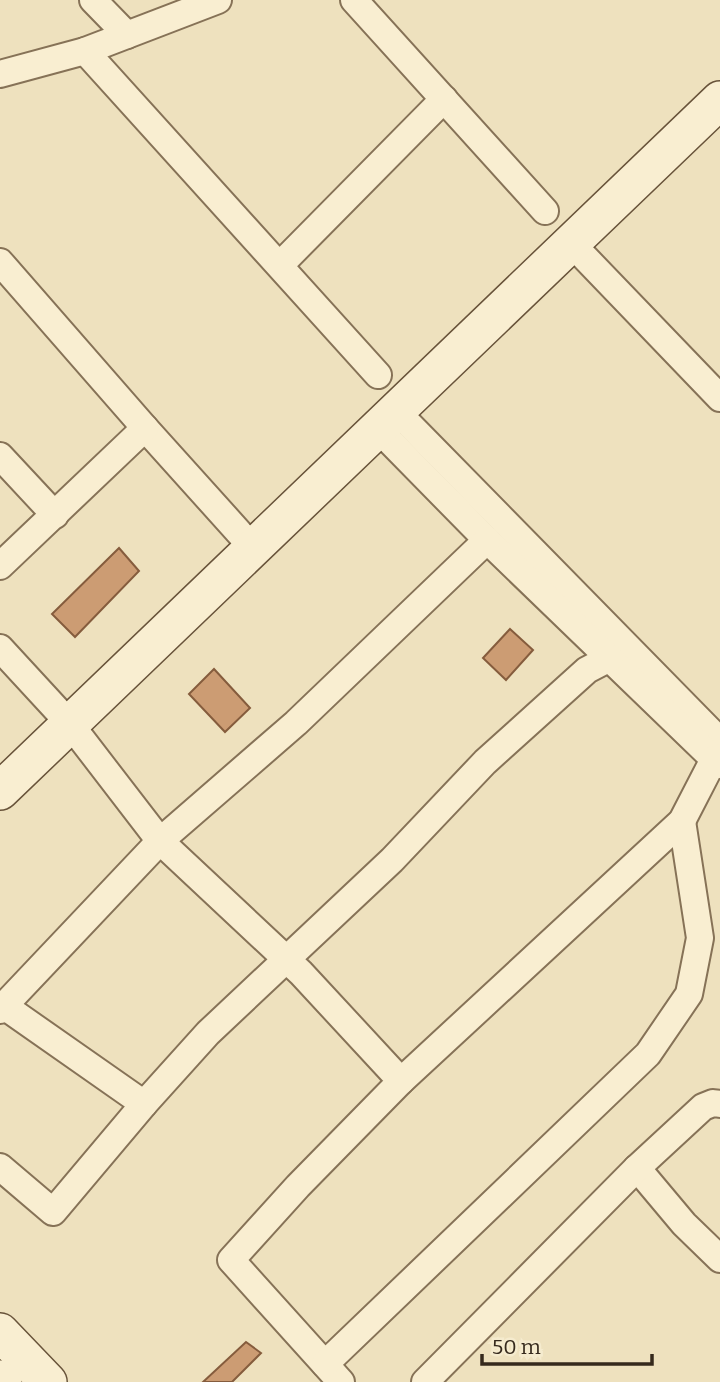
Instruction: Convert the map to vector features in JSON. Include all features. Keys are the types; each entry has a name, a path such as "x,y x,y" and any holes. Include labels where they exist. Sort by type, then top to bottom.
{"street":[{"path":"93,0 127,35"},
{"path":"0,74 85,51 218,0"},
{"path":"354,0 545,211"},
{"path":"85,51 378,375"},
{"path":"280,265 444,99"},
{"path":"0,791 720,100"},
{"path":"571,243 720,398"},
{"path":"0,262 253,548"},
{"path":"387,420 487,540 610,658 718,754"},
{"path":"387,420 712,733 718,754 682,821 401,1081 298,1186 231,1260 333,1373 648,1054 689,994 700,938 682,821"},
{"path":"0,566 145,428"},
{"path":"0,456 55,515"},
{"path":"144,1104 2,1008 160,841 296,723 487,540"},
{"path":"0,648 70,724 160,841 285,959 401,1081"},
{"path":"0,1167 53,1212 208,1033 392,860 485,762 587,670 610,658"},
{"path":"425,1382 638,1168 703,1107 713,1103 720,1104"},
{"path":"638,1168 684,1224 720,1259"},
{"path":"0,1332 48,1382"}],"building":[{"path":"119,548 139,571 75,637 52,614"},
{"path":"510,629 533,650 506,680 483,658"},
{"path":"214,669 250,708 225,732 189,694"},
{"path":"246,1342 261,1353 232,1382 203,1382"}]}
